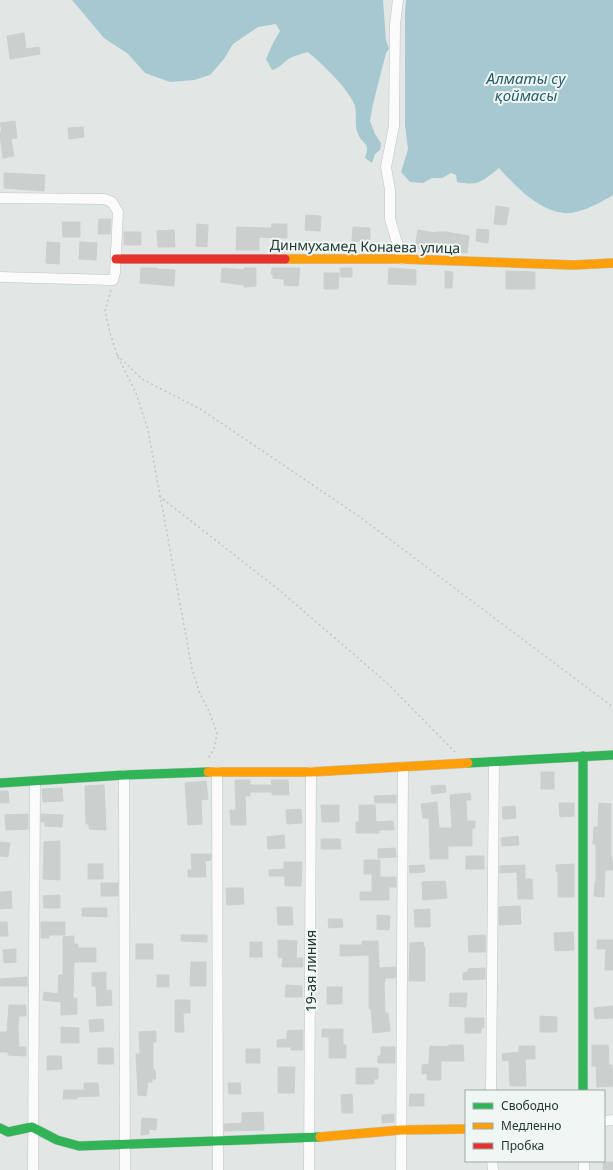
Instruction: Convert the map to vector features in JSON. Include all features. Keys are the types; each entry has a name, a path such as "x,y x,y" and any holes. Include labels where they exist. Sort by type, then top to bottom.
{"street":[{"path":"398,0 396,24 394,126 386,167 390,190 390,219 402,259"},
{"path":"0,198 104,199 112,202 118,212 115,274 113,280 0,277"},
{"name":"Динмухамед Конаева улица","path":"116,259 402,259 574,265 613,263"},
{"path":"0,783 35,782 124,774 311,772 494,763 613,755"},
{"path":"583,1090 584,756"},
{"path":"492,1090 492,816 494,763"},
{"path":"402,1170 403,767"},
{"path":"217,772 218,1170"},
{"name":"19-ая линия","path":"309,1170 311,772"},
{"path":"124,774 125,1170"},
{"path":"33,1170 32,1127 35,782"},
{"path":"0,1128 8,1132 32,1127 57,1140 79,1146 309,1138 401,1130 465,1129"}],"path":[{"path":"113,280 106,311 110,333 117,355 136,393 148,430 192,669 200,694 210,713 217,734 214,749 206,762"},
{"path":"117,355 142,379 202,410 360,517 613,707"},
{"path":"159,496 278,590 387,682 456,753"}],"water":[{"path":"72,0 383,0 386,40 389,49 386,53 370,121 375,134 381,143 380,150 375,154 372,163 365,158 367,149 357,130 355,106 352,99 334,77 308,52 291,58 272,70 266,59 280,31 276,24 258,27 233,44 224,59 210,75 194,80 170,82 145,73 128,54 104,38"},
{"name":"Алматы су қоймасы","path":"406,0 613,0 613,195 583,210 564,213 554,211 536,202 520,190 499,168 484,180 476,183 457,182 456,175 451,173 442,178 432,178 423,183 410,182 401,172 408,149 405,125"}],"building":[{"path":"24,33 26,49 39,47 40,54 10,59 7,36"},
{"path":"15,121 17,138 11,139 14,156 3,158 0,134 2,131 0,123"},
{"path":"83,127 84,137 69,139 68,128"},
{"path":"4,173 45,175 44,191 4,188"},
{"path":"496,206 509,208 506,225 494,224"},
{"path":"306,215 321,216 320,231 305,230"},
{"path":"99,219 111,219 110,234 98,234"},
{"path":"62,222 80,222 80,237 63,237"},
{"path":"197,224 208,225 207,247 196,246"},
{"path":"272,224 287,224 287,238 259,237 259,250 236,250 237,227 271,228"},
{"path":"353,227 370,228 370,242 352,241"},
{"path":"477,229 489,230 488,243 476,241"},
{"path":"174,230 175,247 158,247 157,231"},
{"path":"418,230 435,233 446,232 469,236 467,253 453,252 453,246 428,244 427,250 415,248"},
{"path":"124,232 141,232 141,245 124,245"},
{"path":"47,242 60,243 59,264 46,263"},
{"path":"80,242 97,243 96,260 79,259"},
{"path":"141,268 175,270 174,286 140,283"},
{"path":"222,268 244,270 244,268 256,268 256,286 244,287 244,285 221,282"},
{"path":"272,268 300,268 298,286 284,285 284,279 273,278 273,274 271,274"},
{"path":"340,268 352,268 352,277 341,277"},
{"path":"389,268 416,270 416,285 388,284"},
{"path":"445,271 453,272 452,288 445,288"},
{"path":"506,271 535,272 535,289 506,289"},
{"path":"324,273 339,273 338,289 324,289"},
{"path":"541,772 554,772 554,789 541,789"},
{"path":"235,780 250,780 250,785 272,785 271,780 288,780 289,795 272,795 272,792 250,792 250,796 245,796 246,825 231,825 230,810 236,810"},
{"path":"206,781 208,799 201,800 202,824 188,825 185,783"},
{"path":"104,785 106,830 89,829 89,824 86,824 85,786"},
{"path":"445,785 446,792 432,794 431,786"},
{"path":"62,788 63,801 43,802 42,789"},
{"path":"0,791 8,791 9,803 0,803"},
{"path":"470,793 471,800 466,800 467,821 475,821 475,828 472,828 472,846 448,846 448,859 430,859 429,818 423,818 421,804 437,802 439,828 452,828 450,795"},
{"path":"396,795 396,803 375,803 374,796"},
{"path":"559,803 574,803 574,816 560,817"},
{"path":"599,803 611,804 611,855 613,870 605,870 604,897 594,896 596,882 596,844 593,844 594,827 598,827"},
{"path":"321,805 339,805 339,822 322,822"},
{"path":"359,805 375,805 376,822 393,821 394,830 379,830 379,833 356,833 356,822 359,822"},
{"path":"515,806 516,818 503,819 502,807"},
{"path":"301,809 302,823 287,824 286,810"},
{"path":"28,814 28,829 6,830 5,815"},
{"path":"41,814 63,815 62,827 45,826 45,822 41,822"},
{"path":"284,835 285,848 268,849 267,837"},
{"path":"518,836 519,845 502,846 501,838"},
{"path":"321,839 340,839 341,849 321,849"},
{"path":"60,841 60,880 43,879 44,842"},
{"path":"0,842 10,843 8,857 0,856"},
{"path":"395,848 396,857 378,858 378,849"},
{"path":"191,854 211,854 211,860 205,861 206,877 188,877 188,870 192,870"},
{"path":"466,856 484,856 484,869 466,869"},
{"path":"364,860 380,860 380,877 396,877 396,887 389,887 389,900 360,900 360,892 372,892 372,874 364,874"},
{"path":"284,862 302,862 301,886 285,886 285,876 269,876 269,870 284,869"},
{"path":"88,864 103,864 103,879 88,879"},
{"path":"574,864 574,897 558,897 558,872 556,872 556,865"},
{"path":"424,865 425,872 410,873 409,866"},
{"path":"525,865 525,879 532,879 533,899 518,899 517,872 500,873 500,866"},
{"path":"445,881 447,898 423,900 422,882"},
{"path":"101,883 118,883 118,896 101,896"},
{"path":"226,888 243,888 244,904 227,905"},
{"path":"11,891 12,908 0,909 0,892"},
{"path":"60,895 60,908 44,908 43,896"},
{"path":"520,906 521,924 499,925 499,907"},
{"path":"277,907 292,907 293,925 278,925"},
{"path":"82,908 107,908 107,917 82,916"},
{"path":"430,909 430,927 415,927 414,910"},
{"path":"377,915 390,916 389,930 377,929"},
{"path":"328,919 342,919 343,927 329,928"},
{"path":"0,922 7,922 8,936 0,936"},
{"path":"41,922 65,922 65,935 49,935 49,938 41,938"},
{"path":"573,932 574,950 555,951 554,933"},
{"path":"181,935 207,935 207,942 181,941"},
{"path":"485,935 486,952 469,952 468,936"},
{"path":"74,936 74,944 78,944 78,948 96,948 96,962 74,962 73,998 77,998 77,1014 61,1015 61,1002 43,1000 44,992 58,994 59,975 63,975 63,937"},
{"path":"278,940 297,941 296,958 303,958 303,967 282,967 283,958 278,957"},
{"path":"597,940 613,940 613,970 605,970 606,949 597,949"},
{"path":"362,941 378,941 379,968 396,967 395,978 385,978 384,982 385,1013 388,1013 390,1031 373,1033 371,1009 369,1009 369,955 340,956 340,945 362,945"},
{"path":"250,942 262,942 262,957 250,957"},
{"path":"423,942 425,947 425,981 409,981 410,943"},
{"path":"136,944 153,944 153,959 136,959"},
{"path":"16,949 16,962 4,963 3,950"},
{"path":"191,962 206,962 206,986 190,986"},
{"path":"485,968 485,979 463,980 463,973 468,972 468,969"},
{"path":"106,972 106,991 111,990 112,1005 97,1006 96,986 92,986 92,973"},
{"path":"157,975 169,975 169,987 157,987"},
{"path":"27,977 27,986 0,986 0,979"},
{"path":"286,985 302,986 302,997 285,997"},
{"path":"327,987 342,987 342,1004 327,1004"},
{"path":"450,993 467,993 466,1007 449,1006"},
{"path":"175,1000 190,1000 190,1013 183,1013 184,1032 175,1032"},
{"path":"9,1005 26,1005 26,1016 19,1016 18,1031 19,1047 26,1047 26,1056 8,1055 8,1052 0,1052 0,1032 7,1032"},
{"path":"613,1006 613,1018 595,1019 594,1008"},
{"path":"540,1016 557,1017 557,1032 540,1032"},
{"path":"465,1018 484,1018 484,1028 481,1028 481,1033 465,1033"},
{"path":"103,1019 104,1031 90,1032 89,1020"},
{"path":"61,1027 79,1028 79,1043 61,1043"},
{"path":"322,1029 343,1029 343,1045 346,1045 346,1058 329,1058 329,1037 322,1037"},
{"path":"303,1030 303,1050 291,1050 291,1047 277,1047 277,1040 287,1039 287,1031"},
{"path":"156,1031 156,1042 153,1042 153,1070 155,1070 156,1079 152,1079 152,1082 148,1082 146,1096 138,1095 136,1054 140,1054 139,1032"},
{"path":"449,1045 463,1045 464,1061 441,1061 441,1080 427,1080 427,1073 422,1074 422,1065 429,1064 430,1046 449,1047"},
{"path":"592,1045 608,1045 609,1065 612,1065 613,1086 597,1087 596,1066 592,1066"},
{"path":"519,1046 535,1046 535,1059 525,1059 526,1086 510,1086 509,1060 503,1061 502,1054 519,1052"},
{"path":"381,1047 395,1047 395,1063 378,1063 378,1056 381,1056"},
{"path":"98,1048 113,1048 114,1064 98,1064"},
{"path":"246,1049 260,1049 260,1063 246,1063"},
{"path":"47,1056 61,1056 62,1069 47,1070"},
{"path":"278,1067 295,1067 294,1093 278,1093"},
{"path":"356,1068 378,1068 378,1079 374,1079 374,1084 356,1084"},
{"path":"84,1083 98,1083 99,1096 63,1099 64,1090 84,1090"},
{"path":"228,1083 240,1083 241,1094 229,1094"},
{"path":"352,1094 353,1113 342,1113 341,1095"},
{"path":"410,1094 424,1094 424,1106 409,1106"},
{"path":"263,1112 264,1130 224,1131 224,1124 242,1123 242,1113"},
{"path":"394,1114 394,1122 382,1123 382,1115"},
{"path":"142,1118 157,1119 156,1130 149,1129 149,1134 141,1135"},
{"path":"603,1162 613,1162 613,1170 603,1170"}],"traffic: fast":[{"path":"468,763 613,755"},
{"path":"583,756 583,1090"},
{"path":"0,783 124,775 208,772"},
{"path":"0,1128 8,1132 32,1127 57,1140 79,1146 320,1137"}],"traffic: slow":[{"path":"285,259 402,259 574,265 613,263"},
{"path":"208,772 311,772 468,763"},
{"path":"320,1137 401,1130 465,1129"}],"traffic: jam":[{"path":"116,259 285,259"}]}
